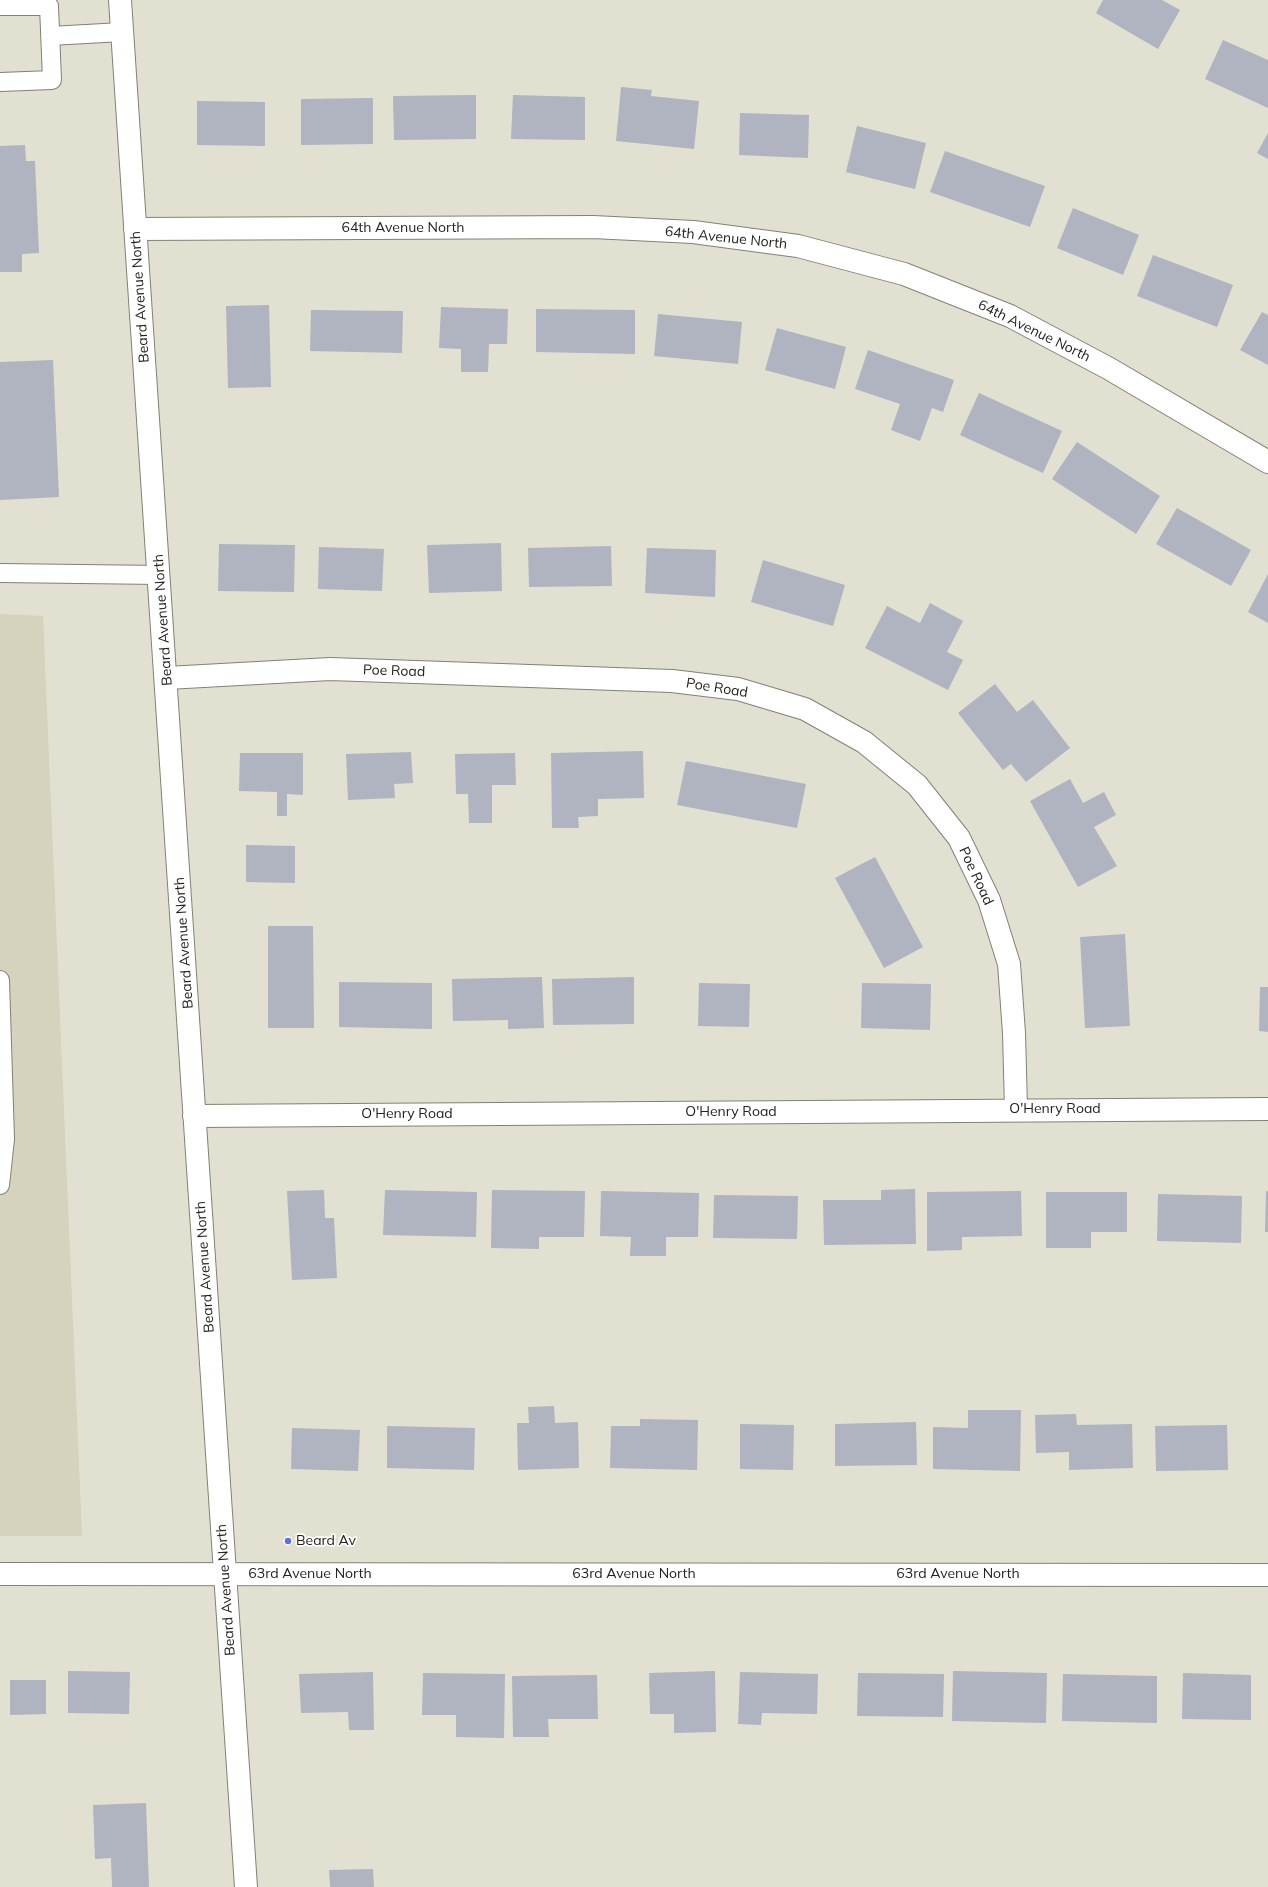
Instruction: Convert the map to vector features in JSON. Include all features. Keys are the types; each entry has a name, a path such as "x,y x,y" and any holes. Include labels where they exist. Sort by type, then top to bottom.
{"street":[{"name":"Beard Avenue North","path":"120,0 134,229 167,678 194,1116 246,1887"},
{"name":"64th Avenue North","path":"134,229 593,227 694,232 798,246 904,274 1010,316 1108,368 1268,462"},
{"name":"Poe Road","path":"167,678 330,669 672,681 738,689 805,709 864,742 917,785 959,838 989,900 1009,964 1014,1033 1016,1109"},
{"name":"O'Henry Road","path":"194,1116 1016,1109 1268,1109"},
{"name":"63rd Avenue North","path":"0,1574 1268,1575"}],"lane":[{"path":"0,6 49,6 52,80 0,82"},
{"path":"50,36 122,32"},
{"path":"0,573 160,575"},
{"path":"0,980 5,1139 0,1185"}],"shaded area":[{"path":"0,614 43,616 82,1536 0,1536"}],"building":[{"path":"1103,0 1162,0 1180,10 1158,49 1096,13"},
{"path":"1223,40 1268,60 1268,108 1205,79"},
{"path":"621,87 652,90 651,96 699,101 694,149 616,141"},
{"path":"476,95 476,139 394,140 393,96"},
{"path":"513,95 585,97 585,140 511,139"},
{"path":"373,98 373,144 301,145 301,99"},
{"path":"197,101 265,102 265,146 197,145"},
{"path":"740,113 809,115 808,158 739,155"},
{"path":"857,126 926,143 915,189 846,172"},
{"path":"1268,133 1268,159 1257,153"},
{"path":"25,145 26,161 35,161 39,253 22,254 22,272 0,272 0,146"},
{"path":"945,151 1045,186 1030,227 930,192"},
{"path":"1073,208 1139,235 1123,275 1057,248"},
{"path":"1153,255 1233,285 1217,327 1137,296"},
{"path":"269,305 271,387 228,388 226,306"},
{"path":"441,307 508,309 507,344 489,344 488,372 461,372 461,349 439,348"},
{"path":"536,309 635,310 635,354 536,352"},
{"path":"311,310 403,311 402,353 310,351"},
{"path":"1262,312 1268,315 1268,365 1240,350"},
{"path":"658,314 742,322 738,364 654,356"},
{"path":"777,328 846,347 835,389 765,370"},
{"path":"868,350 954,380 943,412 932,408 920,441 891,430 900,404 855,389"},
{"path":"53,360 59,497 0,500 0,362"},
{"path":"979,393 1062,431 1043,473 960,435"},
{"path":"1077,442 1160,496 1136,534 1052,479"},
{"path":"1177,508 1251,550 1231,586 1156,544"},
{"path":"501,543 502,591 429,593 427,545"},
{"path":"219,544 295,545 294,592 218,591"},
{"path":"611,546 612,586 529,587 528,548"},
{"path":"319,547 384,549 382,591 318,589"},
{"path":"647,548 716,550 715,597 645,593"},
{"path":"763,560 845,585 833,626 751,602"},
{"path":"1268,574 1268,623 1248,612"},
{"path":"930,603 963,621 947,652 963,660 948,690 865,648 887,606 920,623"},
{"path":"995,684 1017,712 1033,700 1070,748 1026,782 1011,764 1003,770 958,713"},
{"path":"643,751 644,798 598,799 598,816 578,817 579,828 552,828 551,753"},
{"path":"411,752 413,783 394,784 395,798 348,800 346,754"},
{"path":"240,753 303,753 303,795 287,794 287,816 277,816 277,792 239,791"},
{"path":"515,753 516,785 492,785 492,823 469,823 468,794 456,794 455,754"},
{"path":"686,761 806,784 797,828 677,805"},
{"path":"1070,779 1083,803 1104,792 1116,815 1094,827 1117,866 1078,887 1030,801"},
{"path":"246,845 295,846 295,883 246,882"},
{"path":"875,857 923,947 884,968 835,878"},
{"path":"268,926 313,926 314,1028 268,1028"},
{"path":"1125,934 1130,1026 1085,1028 1080,937"},
{"path":"542,977 544,1028 508,1029 508,1020 453,1021 452,979"},
{"path":"634,977 634,1024 553,1025 552,979"},
{"path":"339,982 432,983 432,1029 339,1027"},
{"path":"699,983 750,984 749,1027 698,1026"},
{"path":"862,983 931,984 930,1030 861,1028"},
{"path":"1260,987 1268,987 1268,1032 1259,1031"},
{"path":"915,1189 916,1244 824,1245 823,1200 881,1200 881,1190"},
{"path":"324,1190 325,1218 334,1218 337,1278 292,1280 287,1191"},
{"path":"385,1190 477,1192 476,1237 383,1235"},
{"path":"492,1190 585,1191 584,1237 539,1237 539,1249 491,1248"},
{"path":"601,1191 699,1193 698,1237 666,1237 666,1256 630,1256 631,1237 600,1236"},
{"path":"1021,1191 1022,1236 962,1237 962,1250 927,1251 927,1192"},
{"path":"1266,1191 1268,1191 1268,1232 1265,1232"},
{"path":"1046,1192 1127,1192 1127,1232 1091,1232 1091,1248 1046,1248"},
{"path":"1158,1194 1242,1196 1241,1243 1157,1241"},
{"path":"714,1195 798,1196 797,1239 713,1238"},
{"path":"554,1406 555,1423 578,1422 579,1468 518,1470 517,1423 529,1423 528,1407"},
{"path":"968,1410 1021,1410 1020,1471 933,1469 933,1427 968,1428"},
{"path":"1076,1414 1077,1425 1132,1424 1133,1468 1069,1470 1069,1452 1036,1453 1035,1415"},
{"path":"640,1419 698,1420 697,1470 610,1468 611,1426 640,1426"},
{"path":"916,1422 917,1465 835,1466 835,1424"},
{"path":"740,1424 794,1425 793,1470 740,1469"},
{"path":"1227,1425 1228,1470 1156,1471 1155,1426"},
{"path":"387,1426 475,1428 474,1470 387,1468"},
{"path":"292,1428 360,1430 358,1471 291,1469"},
{"path":"68,1671 130,1672 129,1714 68,1713"},
{"path":"715,1671 716,1732 674,1733 674,1714 650,1714 649,1673"},
{"path":"953,1671 1047,1673 1046,1723 952,1721"},
{"path":"373,1672 374,1730 349,1730 348,1712 301,1713 299,1674"},
{"path":"740,1672 818,1674 817,1714 762,1713 761,1725 738,1724"},
{"path":"423,1673 505,1674 504,1738 456,1737 456,1715 422,1715"},
{"path":"858,1673 944,1674 943,1717 857,1716"},
{"path":"1183,1673 1251,1675 1251,1720 1182,1719"},
{"path":"1063,1674 1157,1676 1157,1723 1062,1721"},
{"path":"597,1675 598,1719 548,1719 549,1737 513,1737 512,1676"},
{"path":"10,1680 46,1680 46,1714 10,1715"},
{"path":"146,1803 149,1887 112,1887 111,1858 95,1859 93,1805"},
{"path":"373,1869 374,1887 330,1887 329,1870"}],"place":[{"name":"Beard Av","path":"288,1541"}]}
